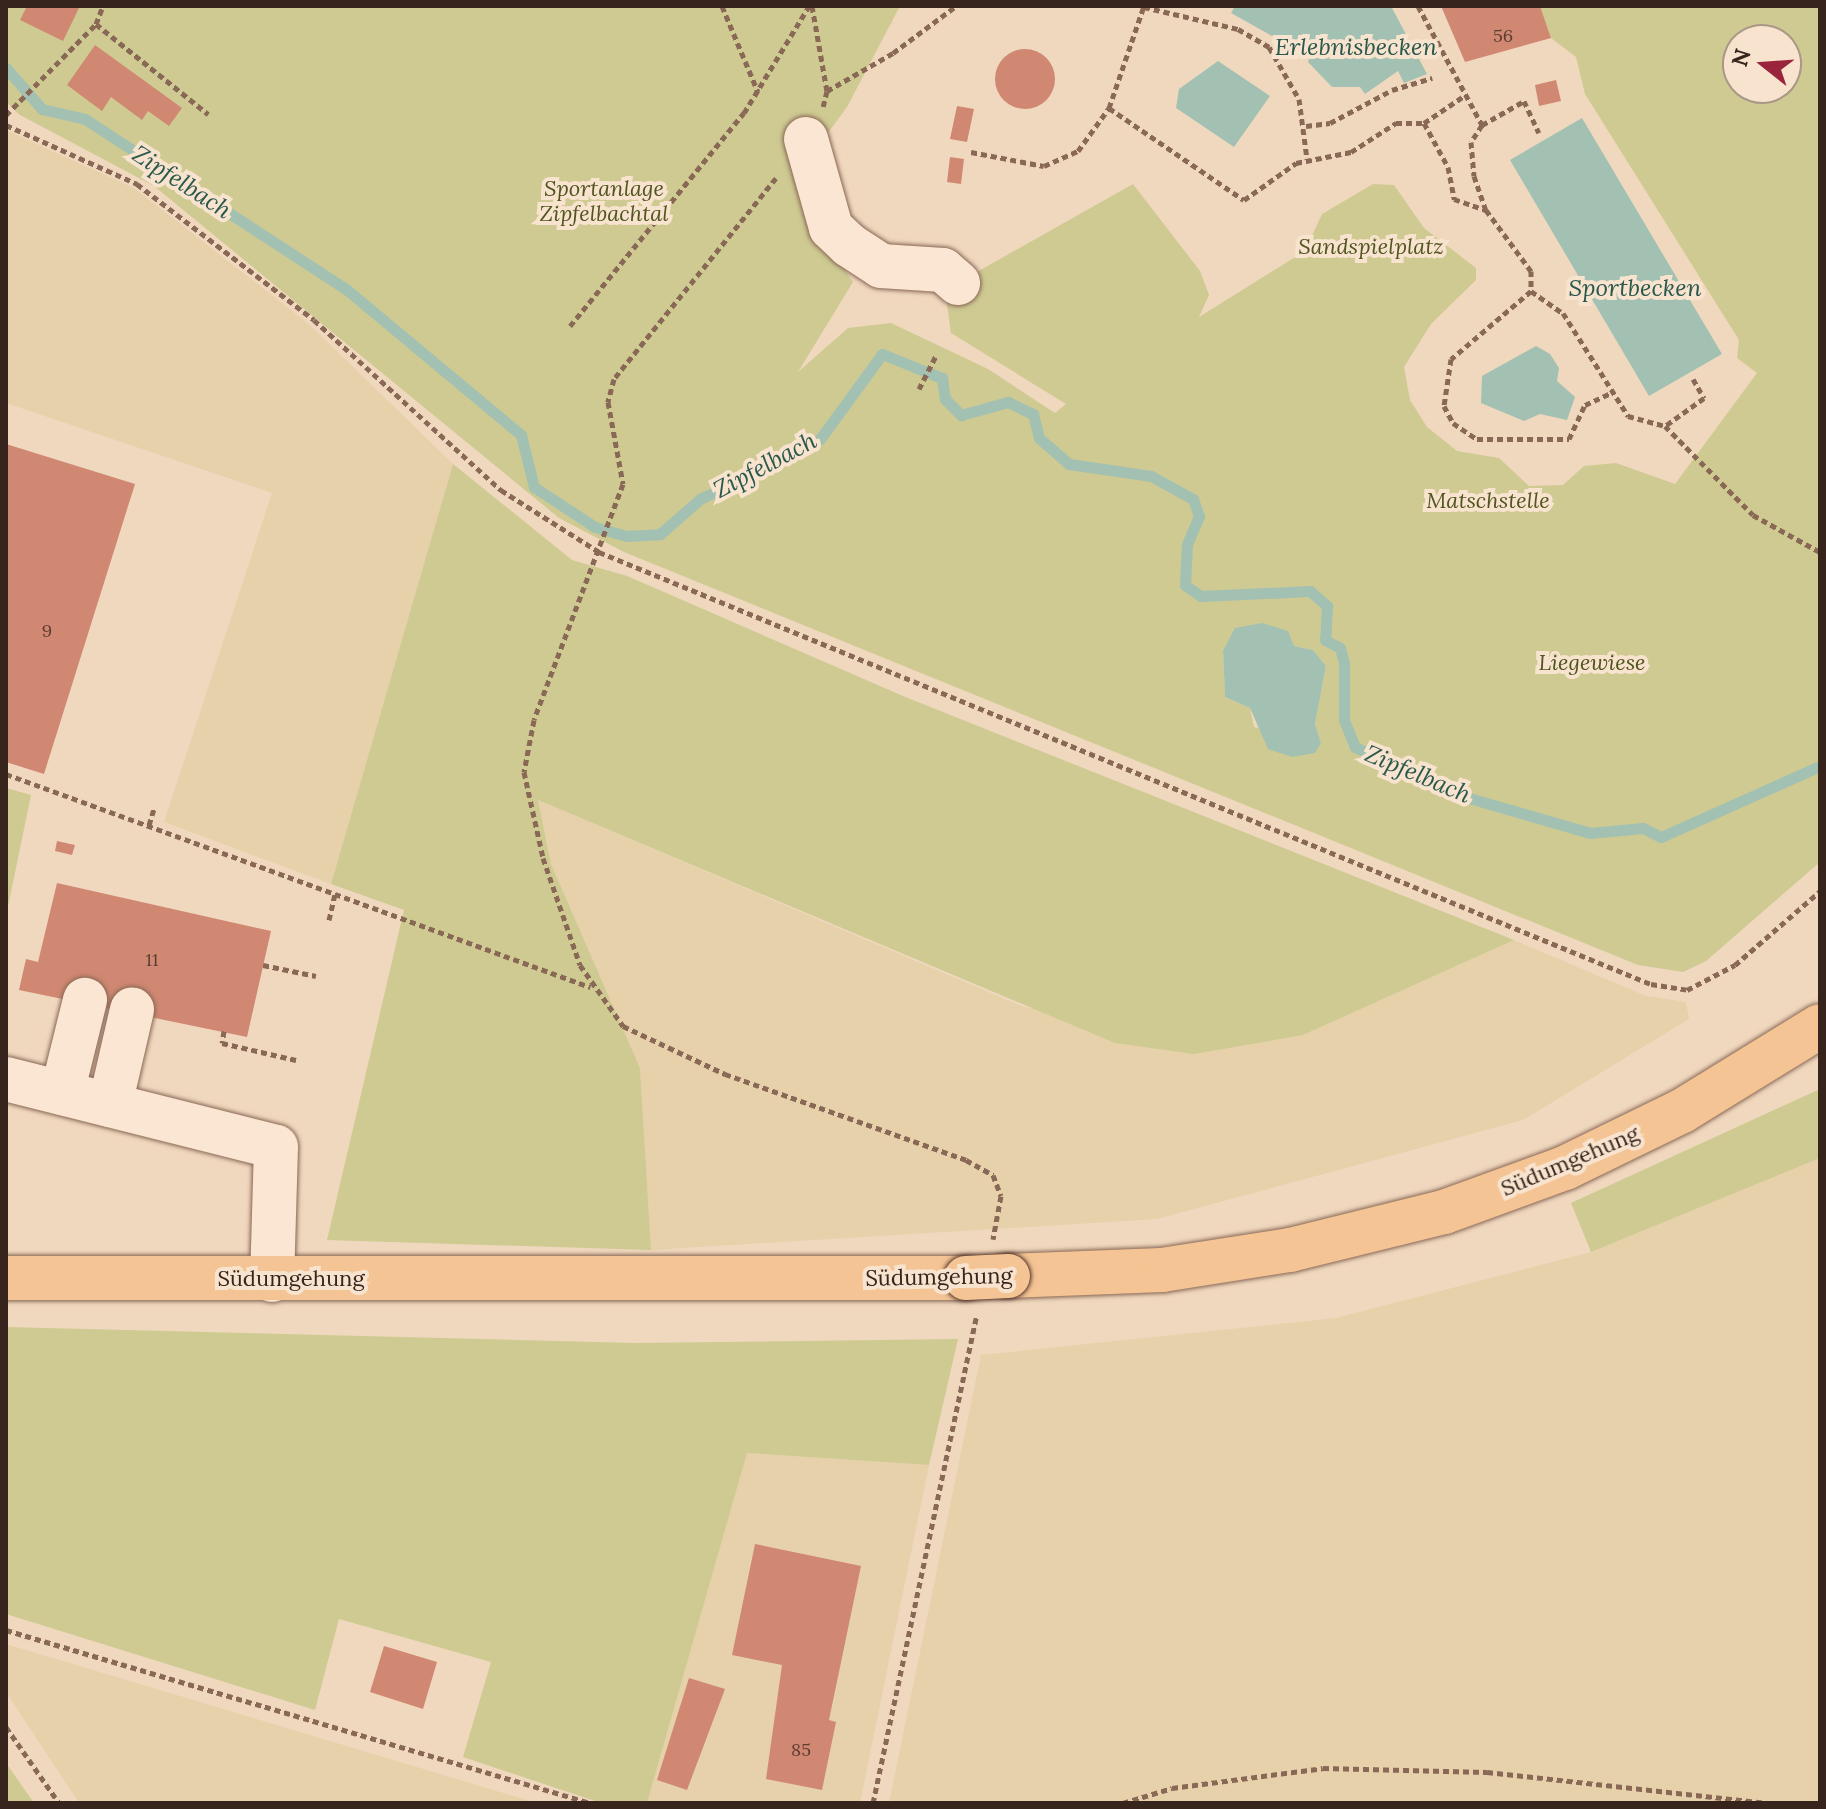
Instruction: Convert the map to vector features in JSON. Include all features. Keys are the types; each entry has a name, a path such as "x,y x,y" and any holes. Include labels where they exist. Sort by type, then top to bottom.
{"main road":[{"name":"Südumgehung","path":"6,1278 966,1278 1000,1258 1162,1270 1290,1250 1444,1212 1578,1162 1814,1034"}],"lane":[{"path":"806,139 831,228 849,245 881,266 943,270 958,283"},
{"path":"60,1093 96,1002 60,1093"},
{"path":"60,1093 276,1147 272,1280"}],"path":[{"path":"6,115 96,24 103,6"},
{"path":"722,6 758,92"},
{"path":"570,326 758,92 810,6"},
{"path":"810,6 827,91 806,139 614,379 608,402 623,465 617,511 534,720 524,772 543,858 591,988 623,1026 725,1074 993,1175 1001,1196 1000,1258"},
{"path":"827,91 893,53 956,6"},
{"path":"971,152 1044,166 1078,151 1109,108 1144,6 1238,29 1269,47 1283,64 1306,126 1307,159"},
{"path":"1418,6 1482,125"},
{"path":"96,24 208,114"},
{"path":"1306,126 1330,123 1392,90 1432,78"},
{"path":"1109,108 1244,200 1307,159 1351,152 1396,123 1424,123 1464,96"},
{"path":"1539,133 1524,101 1482,125 1470,158 1486,210 1531,271 1531,291 1451,359 1444,406 1453,423 1477,439 1569,439 1585,405 1613,392"},
{"path":"1424,123 1448,167 1454,199 1486,210"},
{"path":"6,125 137,184 314,320 501,490 599,552 1651,984 1687,990 1735,965 1820,891"},
{"path":"1531,291 1563,313 1628,416 1665,426 1753,515 1820,552"},
{"path":"919,389 937,354"},
{"path":"1665,426 1704,398 1693,379"},
{"path":"6,774 591,988"},
{"path":"149,825 154,809"},
{"path":"329,920 335,895"},
{"path":"263,965 316,976"},
{"path":"224,1031 222,1043 296,1060"},
{"path":"873,1803 974,1332"},
{"path":"6,1630 590,1803"},
{"path":"6,1727 59,1803"},
{"path":"1123,1803 1172,1788 1323,1768 1487,1772 1767,1803"}],"shaded area":[{"path":"6,130 134,188 309,324 453,464 331,884 164,822 272,493 6,403"},
{"path":"538,800 1024,1007 1303,1035 1514,940 1646,996 1686,1002 1689,1019 1523,1120 1157,1219 651,1250 640,1068 551,864"},
{"path":"1820,1158 1820,1803 889,1803 981,1355 1336,1318 1591,1252"},
{"path":"747,1453 929,1465 860,1803 647,1803"},
{"path":"6,1644 537,1803 79,1803 6,1692"}],"green space":[{"path":"6,6 900,6 847,107 797,175 814,224 853,282 798,372 848,328 891,323 988,369 1055,413 1066,404 951,333 945,290 1133,184 1200,271 1209,295 1199,317 1305,251 1322,214 1373,184 1394,185 1424,228 1476,268 1476,280 1431,324 1404,367 1410,400 1427,427 1457,451 1499,458 1529,486 1563,485 1584,466 1616,463 1675,484 1757,373 1737,358 1739,340 1585,94 1576,57 1551,38 1540,6 1820,6 1820,862 1706,961 1683,972 1638,965 624,552 559,518 154,186 20,115 6,102","holes":["1294,646 1313,650 1326,666 1315,724 1321,743 1254,727 1250,708 1225,697 1223,651"]},
{"path":"453,464 572,560 627,576 903,696 1514,940 1303,1035 1194,1054 1115,1043 538,800 551,864 640,1068 651,1250 327,1240 404,910 331,884"},
{"path":"6,788 31,795 6,916"},
{"path":"1820,1089 1820,1158 1591,1252 1571,1203"},
{"path":"6,1327 635,1343 958,1339 929,1465 747,1453 647,1803 601,1803 463,1757 491,1662 339,1619 315,1710 6,1614"},
{"path":"6,1763 34,1803 6,1803"}],"water":[{"name":"Erlebnisbecken","path":"1235,6 1391,6 1427,74 1404,83 1398,71 1365,94 1360,87 1332,87 1308,62 1313,45 1306,36 1290,46 1231,13"},
{"path":"1218,61 1270,96 1234,147 1176,108 1179,89"},
{"name":"Sportbecken","path":"1582,118 1722,354 1649,396 1510,160"},
{"path":"1536,346 1550,354 1559,368 1557,381 1575,397 1567,420 1540,414 1524,421 1481,403 1482,376"},
{"path":"1262,623 1288,631 1294,646 1313,650 1326,666 1315,724 1321,743 1315,753 1292,757 1268,749 1250,708 1225,697 1223,651 1235,628"}],"building":[{"path":"27,6 80,6 63,41 20,20"},
{"path":"1441,6 1540,6 1551,38 1465,62"},
{"path":"95,45 182,108 169,126 148,111 142,120 111,97 102,111 67,85"},
{"path":"1025,49 1046,58 1055,79 1046,100 1025,109 1004,100 995,79 1004,58"},
{"path":"1556,80 1561,101 1539,106 1535,85"},
{"path":"957,106 974,109 967,142 950,139"},
{"path":"950,157 964,159 961,184 947,182"},
{"path":"6,444 135,484 44,774 6,762"},
{"path":"57,841 75,845 72,855 55,851"},
{"path":"57,883 271,931 247,1037 19,990 26,959 38,962"},
{"path":"755,1544 861,1566 829,1720 836,1722 822,1790 766,1779 782,1665 732,1655"},
{"path":"384,1646 437,1662 423,1709 370,1692"},
{"path":"689,1678 725,1689 687,1790 657,1780"}],"waterway":[{"name":"Zipfelbach","path":"6,68 42,109 85,119 346,289 521,435 534,487 595,527 626,536 660,534 700,499 820,439 882,354 942,378 945,399 961,415 1008,402 1033,414 1039,438 1069,464 1151,476 1193,499 1199,516 1187,544 1185,585 1201,596 1310,591 1327,606 1325,640 1340,648 1344,663 1344,720 1355,747 1462,796 1590,833 1643,828 1661,837 1820,766"}],"park label":[{"name":"Sportanlage Zipfelbachtal","path":"604,200"},
{"name":"Sandspielplatz","path":"1371,247"},
{"name":"Matschstelle","path":"1488,501"},
{"name":"Liegewiese","path":"1592,663"}]}
